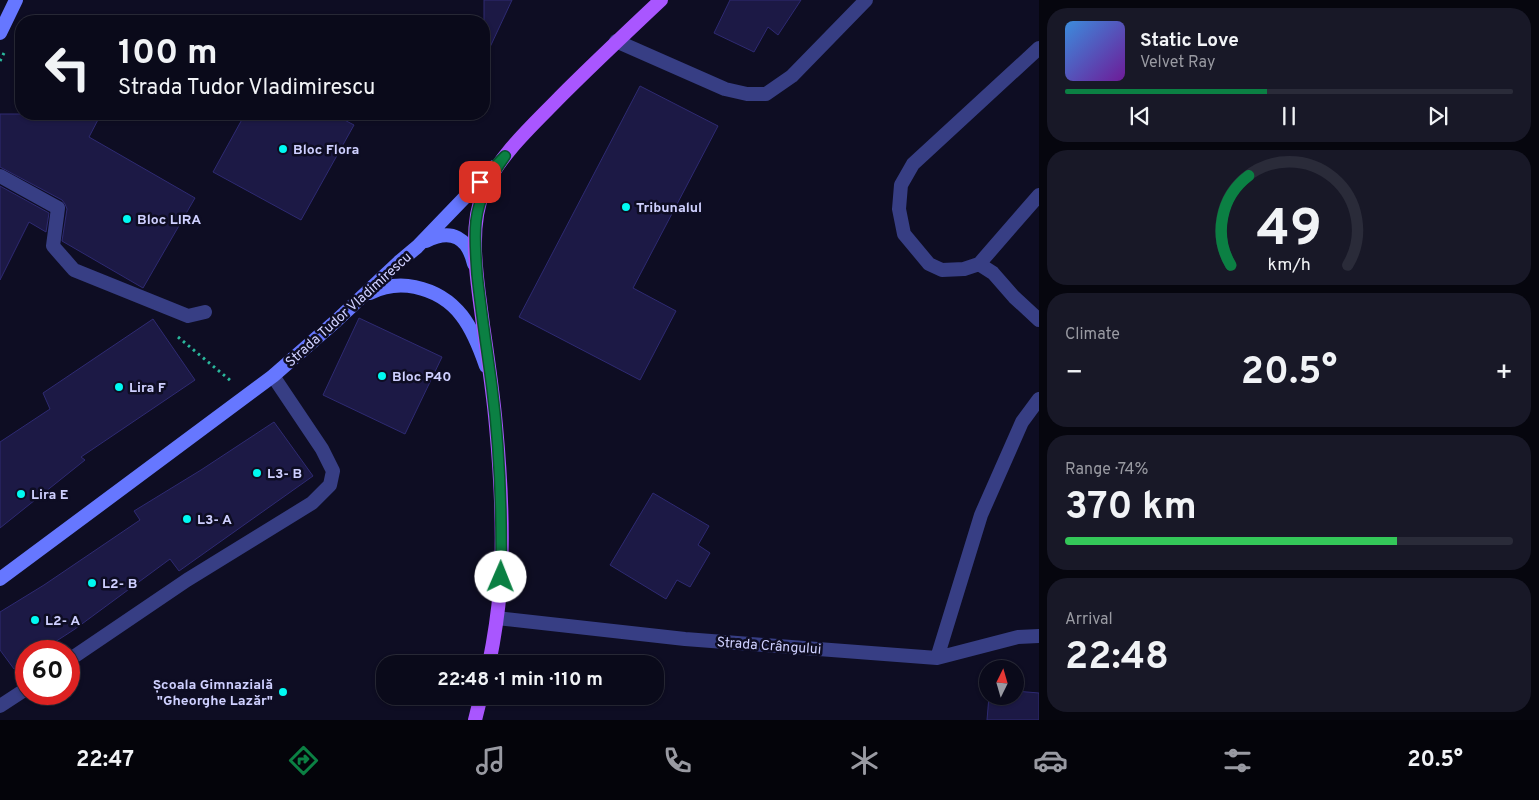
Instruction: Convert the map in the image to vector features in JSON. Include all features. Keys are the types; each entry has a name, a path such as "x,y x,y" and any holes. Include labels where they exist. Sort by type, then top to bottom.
{"main road":[{"path":"0,33 16,0"},
{"name":"Strada Tudor Vladimirescu","path":"0,579 273,376 417,247 505,156 531,126 661,0"},
{"path":"491,655 500,587 500,471 492,389 479,292 476,222 484,191 491,176 505,156"},
{"path":"417,247 436,236 451,235 458,237 468,247 471,254 479,292"},
{"path":"363,297 390,286 406,285 424,289 441,296 457,308 475,336 492,389"},
{"path":"475,720 479,705"}],"street":[{"path":"616,42 726,88 747,94 766,94 792,76 866,0"},
{"path":"1039,48 913,164 901,186 899,209 904,234 930,264 942,270 964,269 979,264 1039,195"},
{"path":"0,176 58,208 53,246 74,270 188,316 205,312"},
{"path":"979,264 993,273 1014,297 1039,320"},
{"path":"80,653 187,580 312,503 330,485 333,471 322,449 273,376"},
{"path":"937,658 981,515 1022,422 1039,399"},
{"name":"Strada Crângului","path":"497,618 685,639 937,658 1018,637 1039,636"},
{"path":"0,706 15,696"}],"building":[{"path":"484,0 512,0 490,47 490,15 484,15"},
{"path":"730,0 801,0 778,35 768,27 754,52 714,33"},
{"name":"Tribunalul","path":"640,86 718,126 633,288 676,311 640,380 519,317"},
{"path":"0,114 15,114 15,120 98,120 89,137 195,198 143,288 62,241 67,209 62,200 0,167"},
{"name":"Bloc Flora","path":"242,120 344,120 354,125 301,220 213,172"},
{"path":"0,186 49,213 46,232 29,222 0,280"},
{"name":"Bloc P40","path":"359,318 442,357 405,434 323,395"},
{"name":"Lira F","path":"153,319 195,380 81,457 85,460 0,528 0,442 50,409 43,393"},
{"path":"274,422 313,476 179,571 170,559 58,640 15,640 14,669 0,650 0,612 44,585 140,520 134,511"},
{"path":"653,493 709,526 698,545 710,553 690,587 677,580 666,599 610,565"},
{"path":"1024,692 1039,693 1039,720 987,720 988,705 1024,705"}],"place":[{"name":"Bloc Flora","path":"283,149"},
{"name":"Tribunalul","path":"626,207"},
{"name":"Bloc LIRA","path":"127,219"},
{"name":"Bloc P40","path":"382,376"},
{"name":"Lira F","path":"119,387"},
{"name":"L3- B","path":"257,473"},
{"name":"Lira E","path":"21,494"},
{"name":"L3- A","path":"187,519"},
{"name":"L2- B","path":"92,583"},
{"name":"L2- A","path":"35,620"},
{"name":"Școala Gimnazială \"Gheorghe Lazăr\"","path":"283,692"}],"route":[{"path":"480,182 505,156 491,176 484,191 476,222 479,292 492,389 500,471 501,577"}]}
